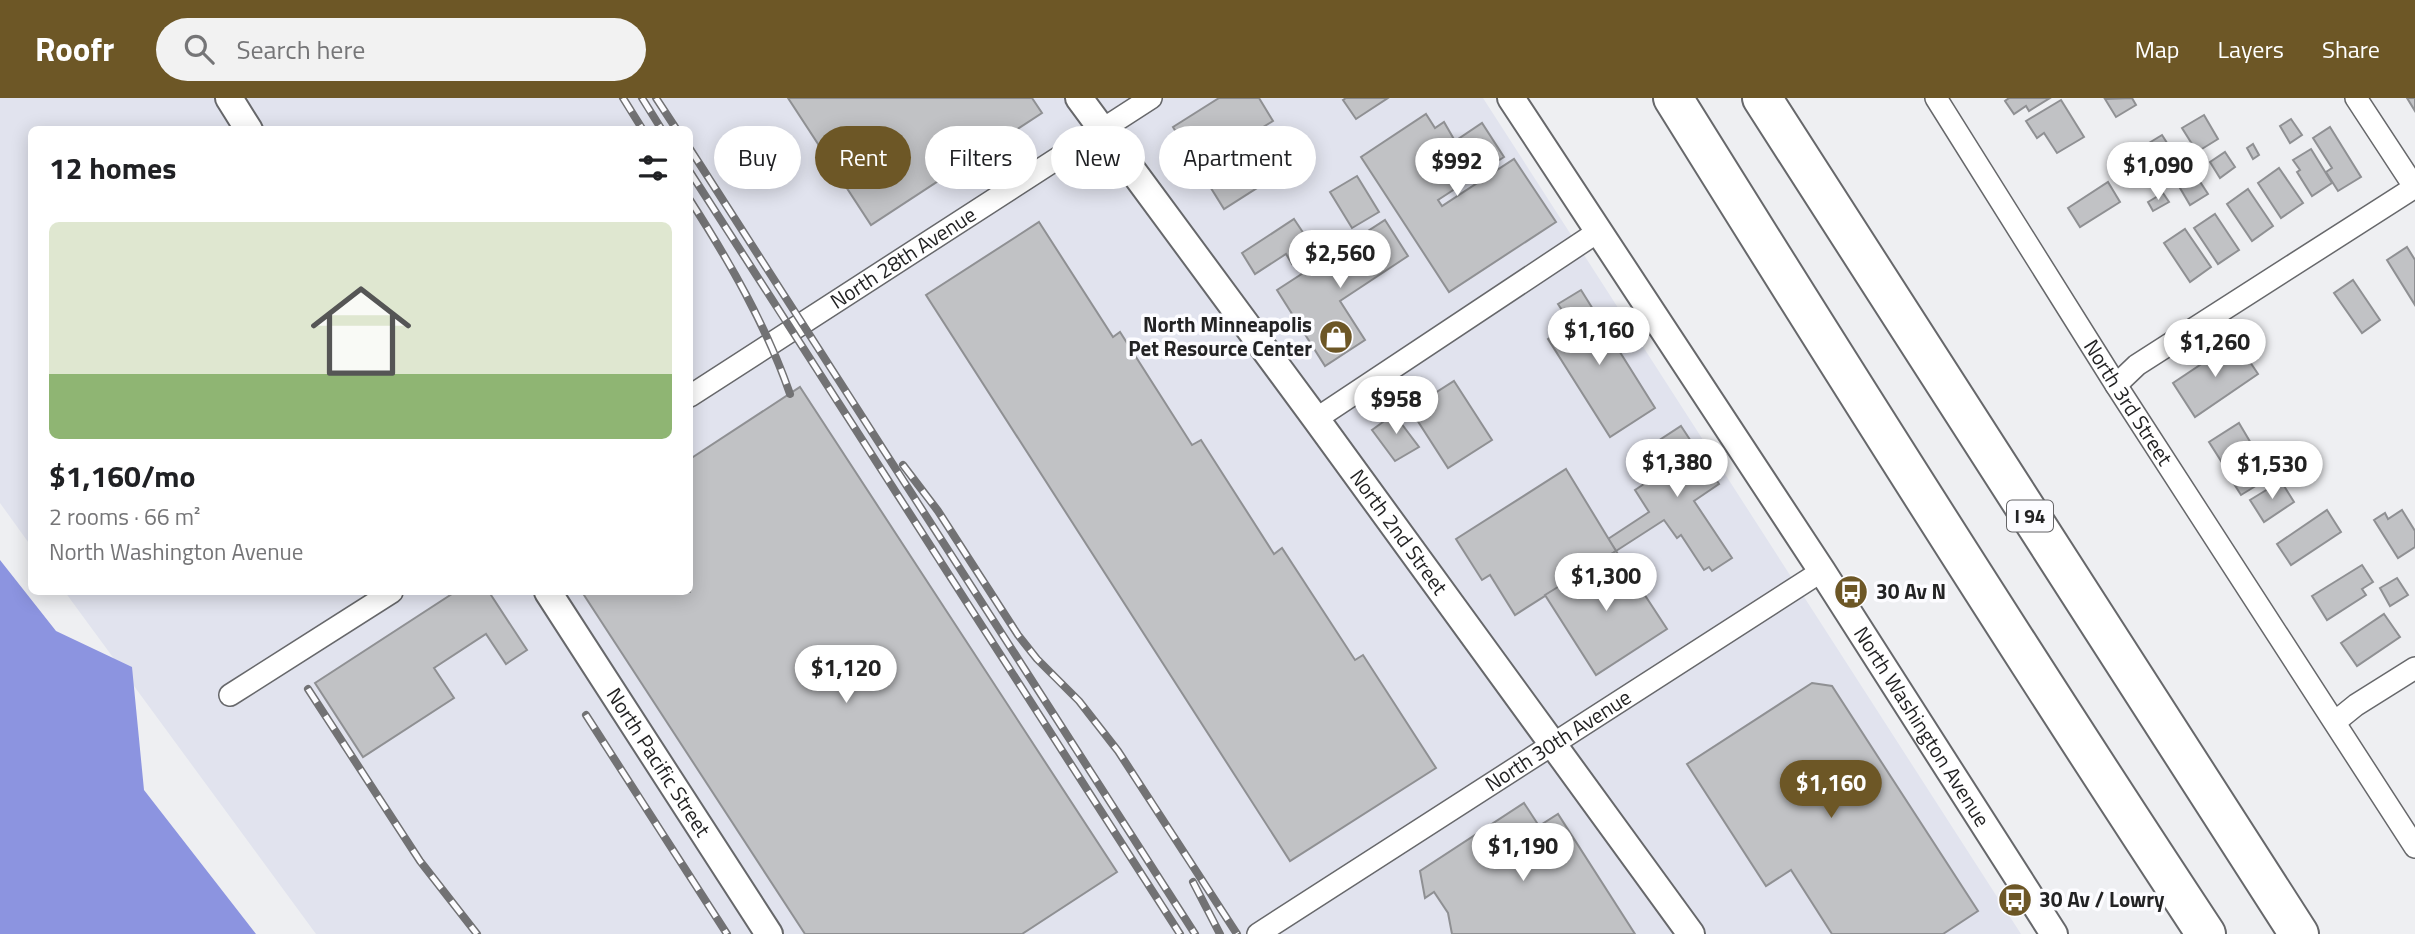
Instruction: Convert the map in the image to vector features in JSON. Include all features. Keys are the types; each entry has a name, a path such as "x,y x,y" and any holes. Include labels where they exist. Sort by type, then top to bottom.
{"highway":[{"path":"1673,98 1844,373 2064,718 2206,934"},
{"name":"I 94","path":"1762,98 2298,934"}],"street":[{"path":"229,98 246,126"},
{"name":"North 2nd Street","path":"1079,98 1098,126"},
{"name":"North 28th Avenue","path":"1109,126 1151,98"},
{"name":"North Washington Avenue","path":"1511,98 1822,571 2054,934"},
{"name":"North 3rd Street","path":"1936,98 2116,385 2415,847"},
{"path":"2116,385 2137,365 2415,187 2356,98"},
{"name":"North 28th Avenue","path":"693,395 1051,163"},
{"name":"North 2nd Street","path":"1144,189 1316,419 1691,934"},
{"path":"1316,419 1599,231"},
{"name":"North 30th Avenue","path":"1258,934 1822,571"},
{"path":"230,695 387,595"},
{"name":"North Pacific Street","path":"550,595 769,934"},
{"path":"2335,722 2356,705 2415,668"}],"shaded area":[{"path":"0,98 1483,98 2021,934 316,934 67,595 693,595 693,126 28,126 28,542 0,503"}],"water":[{"path":"0,560 56,631 132,667 144,790 256,934 0,934"}],"building":[{"path":"788,98 1032,98 1042,113 1022,126 925,126 926,189 871,225 847,189 911,189 911,126 815,126 815,139"},
{"path":"1219,98 1259,98 1273,121 1265,126 1175,126"},
{"path":"1388,98 1356,119 1343,100"},
{"path":"2009,98 2050,98 2029,111 2026,106 2014,114 2005,101"},
{"path":"2132,98 2136,105 2116,117 2105,99"},
{"path":"2407,98 2415,98 2415,111"},
{"path":"2061,100 2084,137 2057,153 2044,133 2037,138 2026,121"},
{"path":"1426,114 1435,128 1444,122 1455,141 1482,123 1504,157 1438,200 1442,206 1514,159 1556,222 1449,292 1361,157"},
{"path":"2204,115 2218,139 2197,152 2182,128"},
{"path":"2291,119 2302,135 2290,143 2280,126"},
{"path":"2330,127 2361,177 2338,191 2326,172 2332,168 2313,138"},
{"path":"2162,135 2174,154 2156,165 2144,146"},
{"path":"2253,144 2259,155 2253,159 2247,148"},
{"path":"2311,149 2332,183 2312,196 2293,160"},
{"path":"2225,152 2235,167 2220,178 2210,162"},
{"path":"2279,168 2303,203 2281,218 2258,183"},
{"path":"1357,176 1379,212 1352,228 1330,192"},
{"path":"2197,177 2208,194 2190,205 2180,188"},
{"path":"2108,182 2120,202 2080,227 2068,208"},
{"path":"1212,189 1256,189 1224,209"},
{"path":"2248,189 2273,226 2252,241 2227,204"},
{"path":"2163,193 2169,202 2153,211 2148,202"},
{"path":"2215,214 2239,250 2218,264 2194,228"},
{"path":"1294,219 1314,249 1292,264 1286,254 1255,274 1242,253"},
{"path":"1385,220 1408,256 1340,301 1365,340 1325,366 1277,290"},
{"path":"1039,222 1113,337 1120,332 1192,445 1201,440 1274,554 1282,548 1355,660 1363,655 1436,768 1290,861 926,295"},
{"path":"2185,229 2211,267 2190,282 2164,243"},
{"path":"2407,247 2415,260 2415,305 2387,260"},
{"path":"2353,280 2380,320 2362,333 2334,293"},
{"path":"1581,290 1655,408 1610,437 1548,339 1571,324 1558,304"},
{"path":"2236,341 2258,374 2195,417 2173,383"},
{"path":"1454,381 1492,440 1448,468 1410,409"},
{"path":"800,387 1117,872 1022,934 805,934 584,595 693,595 693,457"},
{"path":"1400,409 1407,419 1401,423 1419,447 1395,461 1372,430 1394,414 1395,410"},
{"path":"2239,423 2252,445 2223,464 2209,442"},
{"path":"1681,426 1719,484 1694,501 1732,558 1712,571 1709,567 1704,570 1681,535 1677,538 1664,520 1616,551 1608,539 1649,512 1635,490 1653,478 1638,454"},
{"path":"2255,461 2267,479 2241,495 2229,476"},
{"path":"1566,469 1616,551 1515,615 1490,575 1482,580 1456,539"},
{"path":"2281,481 2294,502 2264,522 2250,500"},
{"path":"2327,510 2341,532 2291,565 2277,544"},
{"path":"2402,510 2415,531 2415,547 2398,558 2374,520 2385,513 2388,519"},
{"path":"1616,551 1667,629 1596,675 1545,595"},
{"path":"2362,565 2373,582 2362,589 2366,595 2327,620 2312,596"},
{"path":"2397,578 2408,595 2390,606 2380,588"},
{"path":"450,595 491,595 527,650 506,664 486,634 434,668 454,698 363,757 315,683"},
{"path":"2384,614 2400,637 2357,666 2341,643"},
{"path":"1812,683 1832,686 1978,911 1943,934 1832,934 1791,870 1766,886 1687,764"},
{"path":"1524,803 1539,826 1558,814 1635,934 1452,934 1448,913 1434,892 1425,898 1420,871"}],"railway":[{"path":"623,98 640,126"},
{"path":"642,98 660,126"},
{"path":"656,98 674,126"},
{"path":"693,154 1195,934"},
{"path":"693,177 1180,934"},
{"path":"693,205 746,294 770,343 790,394"},
{"path":"903,465 938,511 1018,635 1037,659 1079,701 1118,751 1237,934"},
{"path":"308,689 420,861 477,934"},
{"path":"586,715 727,934"},
{"path":"1193,882 1220,934"}],"place":[{"name":"North Minneapolis Pet Resource Center","path":"1336,337"},
{"name":"30 Av N","path":"1851,592"},
{"name":"30 Av / Lowry","path":"2015,900"}]}
